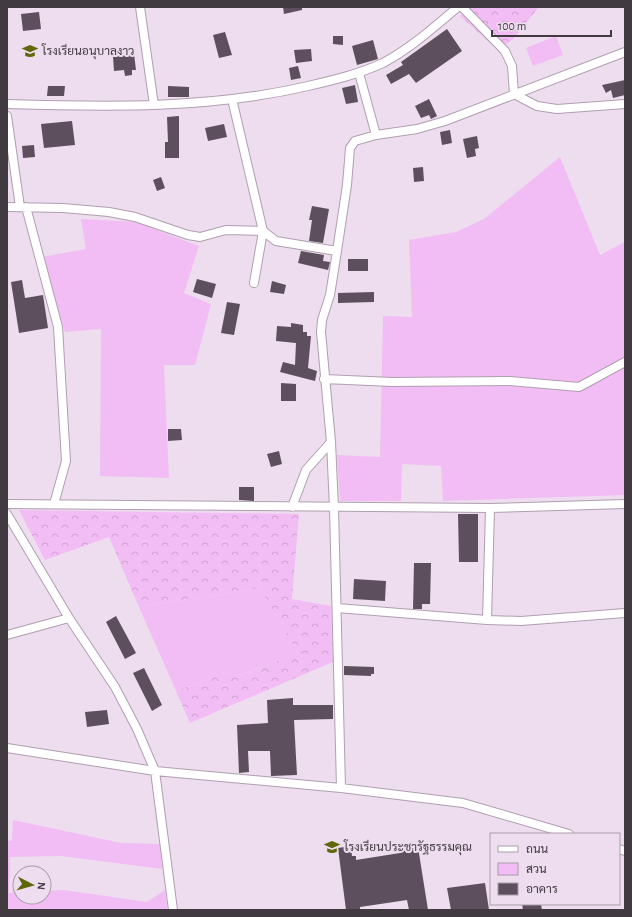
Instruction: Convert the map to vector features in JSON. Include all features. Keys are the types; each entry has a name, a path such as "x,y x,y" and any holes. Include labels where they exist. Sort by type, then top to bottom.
{"street":[{"path":"140,7 154,105"},
{"path":"7,104 83,106 154,105 232,99 280,93 359,74 406,50 458,7"},
{"path":"462,7 505,51 512,66 514,94"},
{"path":"341,788 334,508 331,442 324,379 321,332 322,320 330,295 337,251 347,186 350,148 355,141 376,135 418,129 445,122 625,52"},
{"path":"359,74 376,135"},
{"path":"514,94 537,106 557,109 625,104"},
{"path":"232,99 263,231 254,283"},
{"path":"7,116 23,207 58,327 66,461 54,504"},
{"path":"7,207 63,208 109,212 134,217 188,235 200,237 226,230 263,231 276,242 337,251"},
{"path":"324,379 392,382 510,381 578,387 625,362"},
{"path":"292,507 306,470 331,442"},
{"path":"7,504 334,508 490,508 625,504"},
{"path":"487,620 490,508"},
{"path":"7,514 69,618 115,687 137,729 155,771 173,910"},
{"path":"337,608 487,620 521,621 625,613"},
{"path":"7,635 69,618"},
{"path":"7,748 155,771 341,788 463,804 565,833"}],"green space":[{"path":"469,7 539,7 512,40 498,50 460,16"},
{"path":"556,36 563,55 533,66 526,48"},
{"path":"560,157 600,255 625,242 625,495 443,501 441,466 402,464 401,501 340,501 337,455 380,457 383,316 412,317 409,240 456,232 484,219"},
{"path":"81,219 136,222 199,246 184,293 211,304 195,365 164,365 169,478 100,476 101,329 65,332 42,257 86,249"},
{"path":"19,510 299,514 292,599 331,606 333,662 190,723 176,691 224,673 241,675 298,653 259,588 139,607 109,537 45,560"},
{"path":"259,588 298,653 240,675 224,673 176,691 139,607"},
{"path":"13,820 121,843 160,844 162,869 61,856 10,857 9,893 12,893 12,905 52,905 52,891 64,890 147,902 165,890 167,910 7,910 7,840 12,841"}],"building":[{"path":"283,7 302,7 302,10 284,14"},
{"path":"39,12 41,29 23,31 21,14"},
{"path":"447,29 462,51 416,83 409,74 391,84 386,75 403,65 401,62"},
{"path":"225,32 232,55 219,58 213,35"},
{"path":"333,36 343,36 343,45 333,44"},
{"path":"373,40 378,59 357,65 352,46"},
{"path":"311,49 312,61 296,63 294,50"},
{"path":"134,54 136,70 132,70 132,75 125,76 124,70 114,71 113,57"},
{"path":"298,66 301,78 291,80 289,68"},
{"path":"625,80 625,95 613,98 611,90 606,93 602,85"},
{"path":"355,85 358,102 346,104 342,88"},
{"path":"48,86 65,86 64,96 47,96"},
{"path":"168,86 189,87 189,97 168,97"},
{"path":"429,99 437,116 431,119 429,115 421,118 415,106"},
{"path":"179,116 179,158 165,158 165,142 168,142 167,117"},
{"path":"72,121 75,145 44,148 41,124"},
{"path":"224,124 227,137 208,141 205,128"},
{"path":"450,130 452,143 442,145 440,132"},
{"path":"477,136 479,148 475,149 476,156 467,158 463,139"},
{"path":"34,145 35,157 23,158 22,146"},
{"path":"423,167 424,181 414,182 413,168"},
{"path":"161,177 165,188 157,191 153,180"},
{"path":"312,206 329,209 323,243 309,241 312,220 309,220"},
{"path":"301,251 324,255 323,261 330,262 328,270 298,263"},
{"path":"348,259 368,259 368,271 348,271"},
{"path":"197,279 216,284 212,298 193,292"},
{"path":"22,280 25,298 43,295 48,328 19,333 11,282"},
{"path":"272,281 286,285 284,294 270,292"},
{"path":"374,292 374,302 338,303 338,293"},
{"path":"227,302 240,304 234,335 221,333"},
{"path":"291,323 303,325 303,332 307,332 307,336 311,336 308,368 317,371 315,381 280,372 283,362 295,365 296,343 276,341 277,326 291,327"},
{"path":"281,383 296,384 296,401 281,401"},
{"path":"168,429 181,429 182,440 168,441"},
{"path":"279,451 282,464 271,467 267,454"},
{"path":"239,487 254,487 254,501 239,500"},
{"path":"458,514 478,514 478,562 459,562"},
{"path":"414,563 431,563 430,604 422,604 422,609 413,609"},
{"path":"354,579 386,581 385,601 353,599"},
{"path":"116,616 136,653 125,659 106,622"},
{"path":"344,666 374,667 374,674 371,674 371,676 344,675"},
{"path":"144,668 162,705 152,711 133,673"},
{"path":"293,698 293,705 333,705 333,719 294,720 297,775 271,776 270,751 248,751 249,772 239,773 237,725 268,723 267,700"},
{"path":"107,710 109,724 87,727 85,712"},
{"path":"351,846 352,856 356,856 356,860 400,853 399,849 418,847 428,910 409,910 407,900 360,907 360,910 346,910 338,848"},
{"path":"485,883 489,910 451,910 447,888"},
{"path":"522,905 541,905 542,910 523,910"}],"place":[{"name":"โรงเรียนอนุบาลงาว","path":"30,51"},
{"name":"โรงเรียนประชารัฐธรรมคุณ","path":"332,847"}]}
